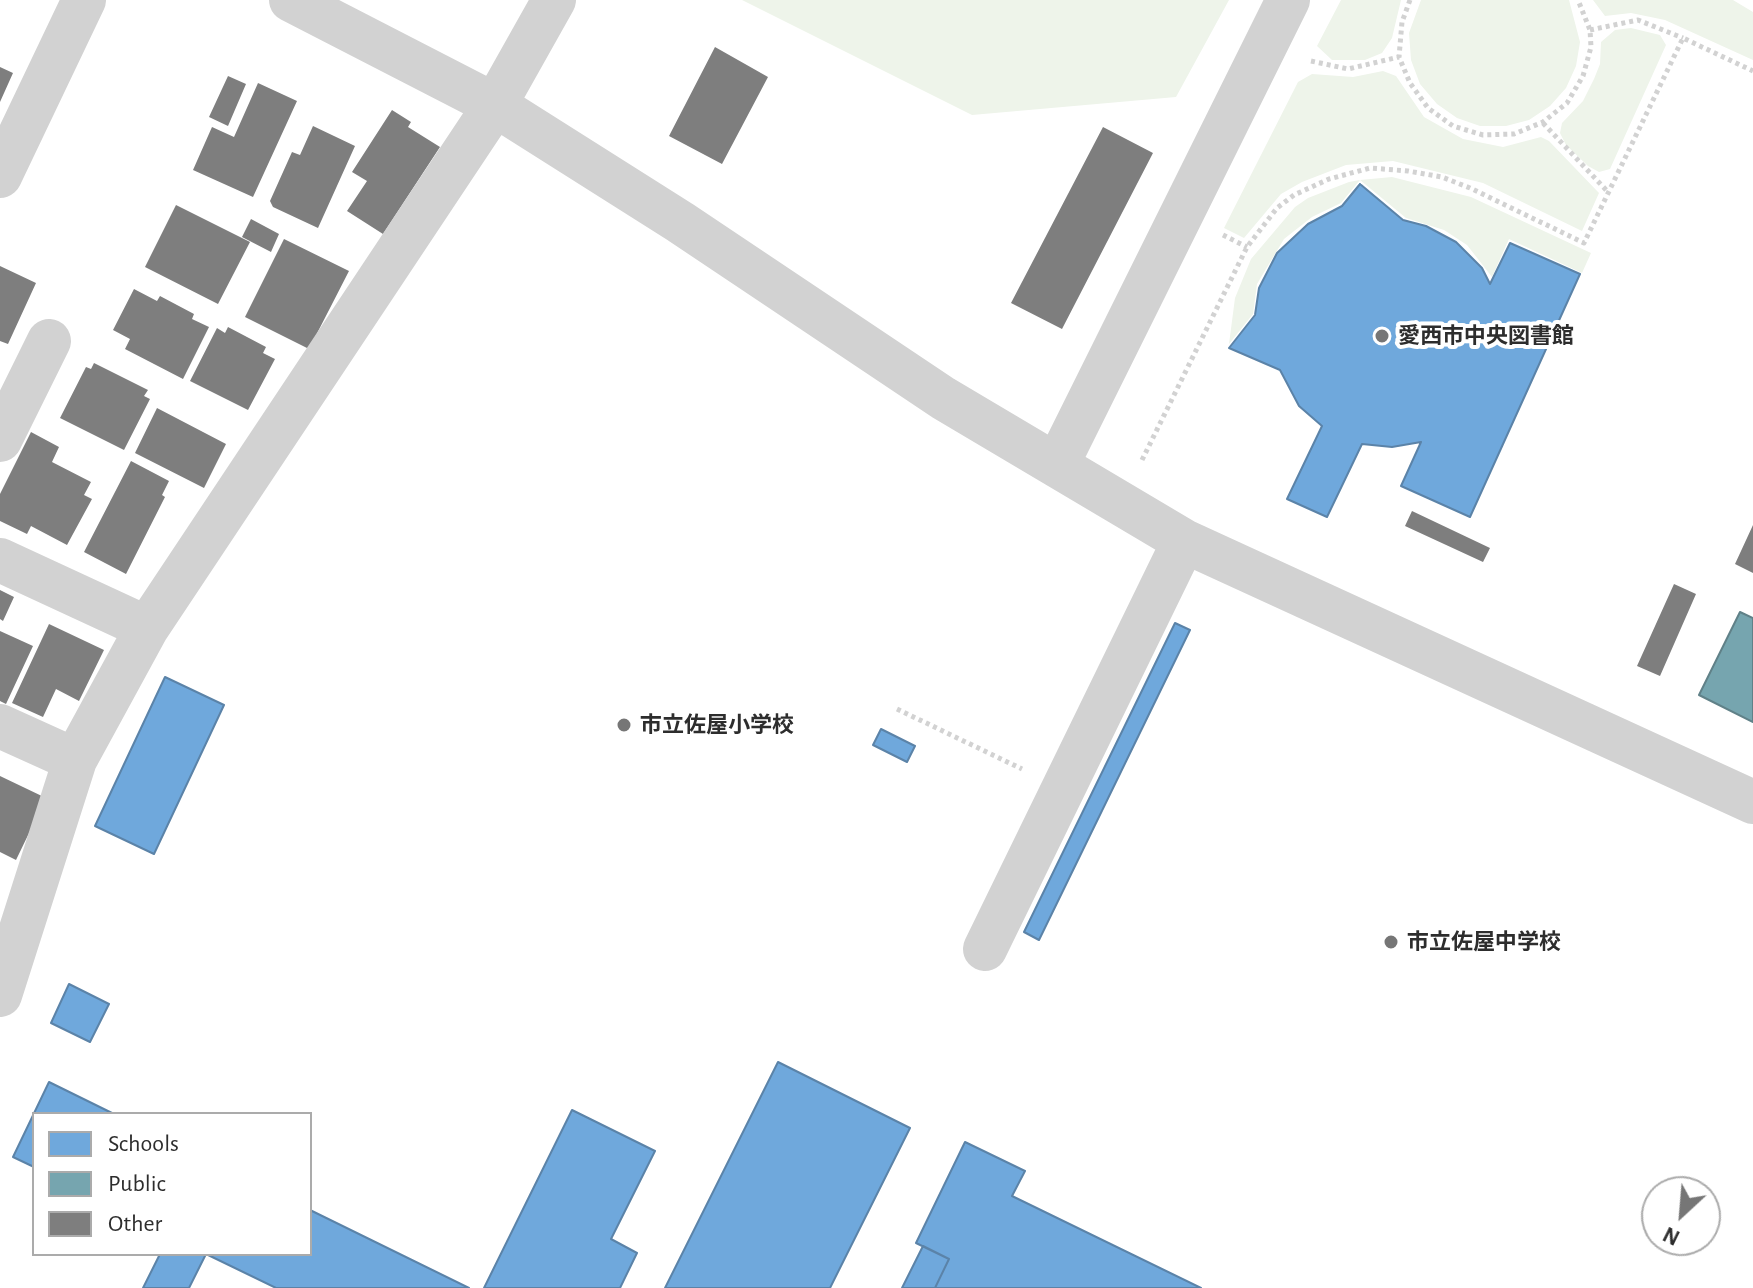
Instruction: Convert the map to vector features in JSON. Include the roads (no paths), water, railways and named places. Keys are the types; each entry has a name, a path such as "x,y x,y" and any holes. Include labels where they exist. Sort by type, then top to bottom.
{"street":[{"path":"0,176 84,0"},
{"path":"291,0 495,105 680,222 943,398 1184,541 1753,802"},
{"path":"0,995 75,760 147,628 495,105 554,0"},
{"path":"1057,465 1288,0"},
{"path":"0,440 49,341"},
{"path":"985,949 1184,541"},
{"path":"0,560 147,628"},
{"path":"0,726 75,760"}],"place":[{"name":"愛西市中央図書館","path":"1382,336"},
{"name":"市立佐屋小学校","path":"624,725"},
{"name":"市立佐屋中学校","path":"1391,942"}]}
